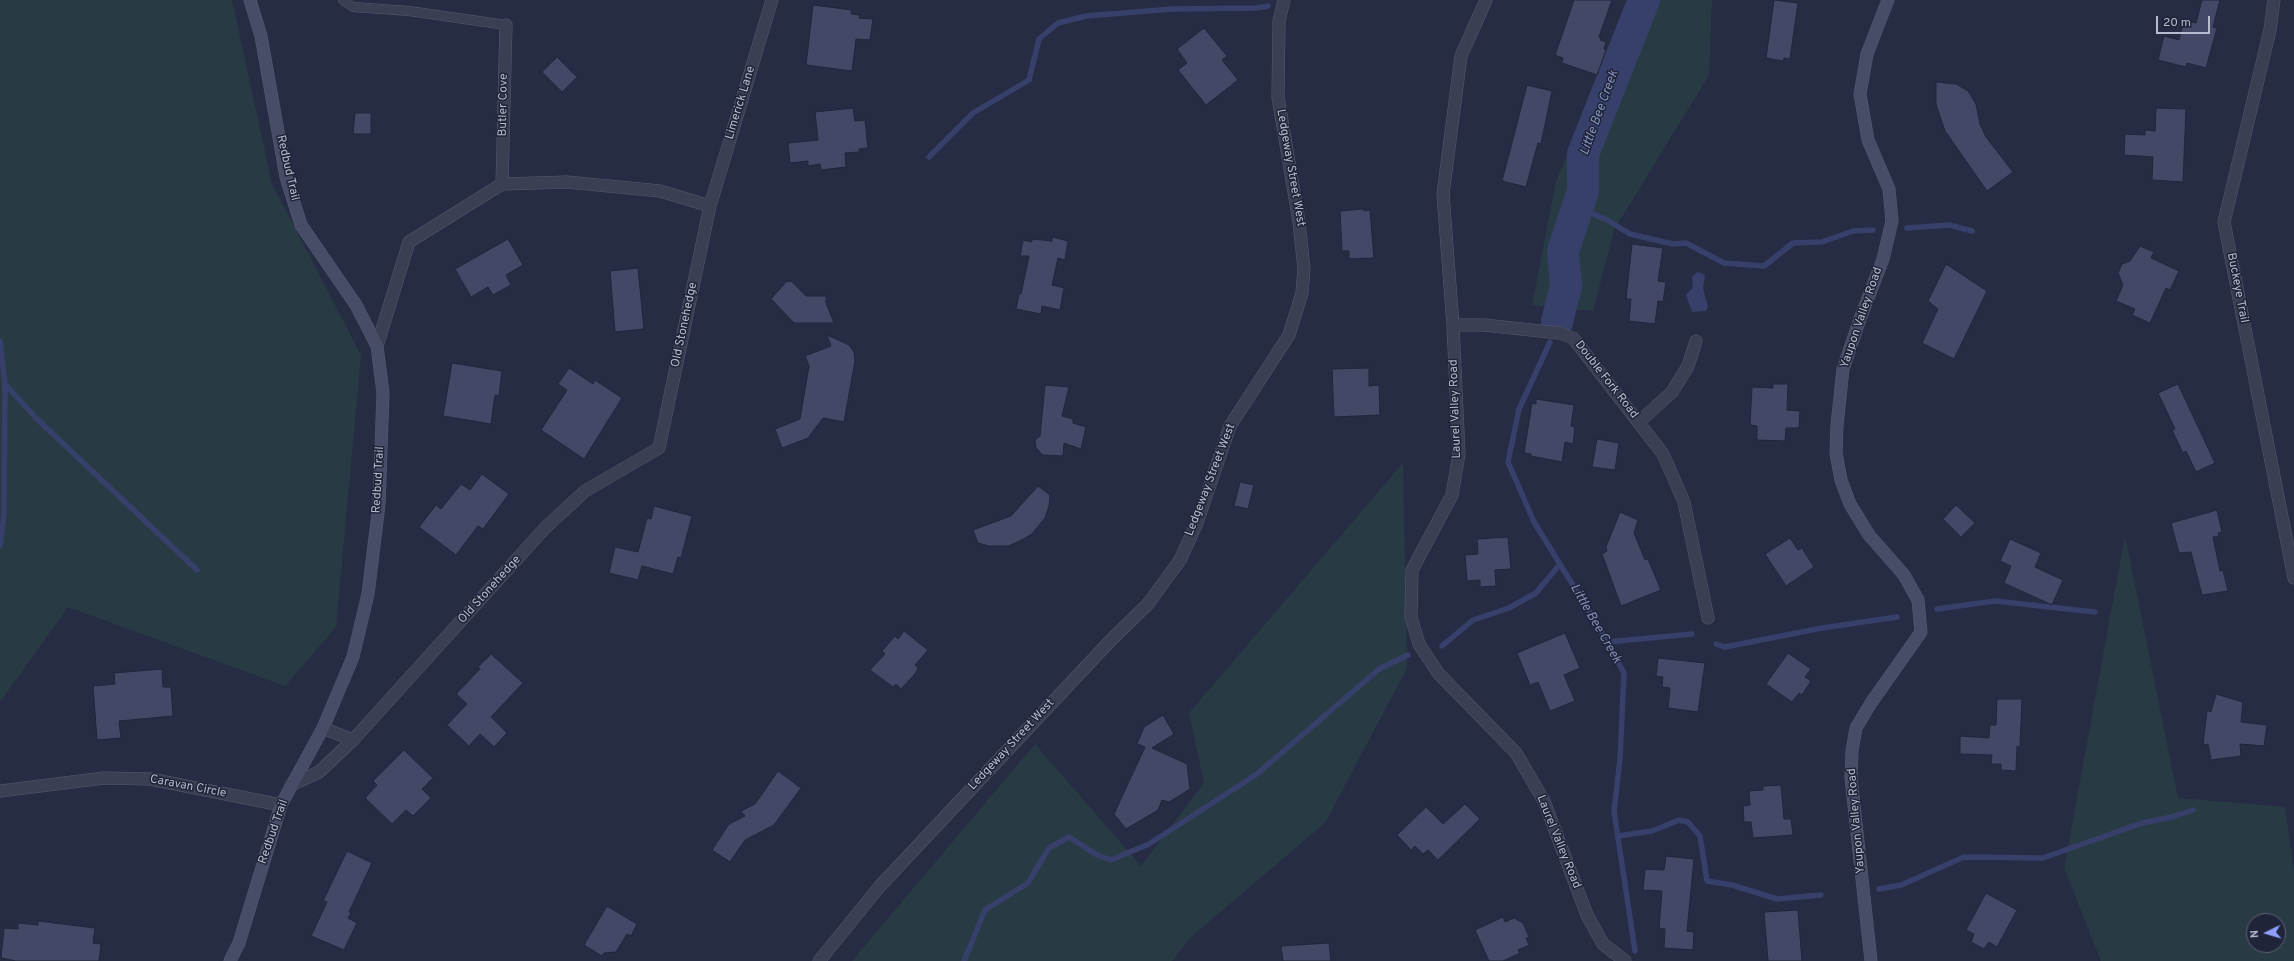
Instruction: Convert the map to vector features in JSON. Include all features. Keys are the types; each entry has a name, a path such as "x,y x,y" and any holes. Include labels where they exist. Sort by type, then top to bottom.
{"street":[{"name":"Redbud Trail","path":"230,961 239,943 281,805 323,728 354,657 368,594 379,497 383,393 377,346 356,305 301,225 286,177 261,36 250,0"},
{"name":"Limerick Lane","path":"710,206 772,0"},
{"name":"Ledgeway Street West","path":"819,961 880,886 1111,640 1148,604 1180,560 1194,529 1230,426 1289,335 1302,293 1304,269 1299,222 1278,97 1279,21 1284,0"},
{"name":"Laurel Valley Road","path":"1486,0 1461,56 1443,194 1453,325 1459,454 1452,495 1412,570 1411,617 1419,644 1438,673 1516,753 1544,801 1587,915 1603,944 1624,961"},
{"name":"Yaupon Valley Road","path":"1871,961 1851,778 1852,751 1856,728 1871,703 1921,632 1918,600 1904,575 1869,534 1850,504 1841,480 1836,453 1837,425 1844,369 1860,319 1883,259 1892,221 1889,189 1868,140 1860,94 1867,54 1888,0"},
{"name":"Buckeye Trail","path":"2274,0 2270,30 2224,222 2294,578"},
{"name":"Butler Cove","path":"502,184 506,25"},
{"path":"377,346 409,242 502,184 567,182 660,191 710,206"},
{"name":"Old Stonehedge","path":"291,785 319,772 354,740 551,523 585,491 659,448 710,206"},
{"name":"Double Fork Road","path":"1453,325 1484,325 1559,333 1573,338 1663,454 1684,502 1708,618"},
{"name":"Double Fork Road","path":"1639,422 1672,392 1688,366 1696,341"},
{"path":"323,728 354,740"},
{"name":"Caravan Circle","path":"0,791 104,778 150,779 281,805"}],"lane":[{"path":"343,0 353,7 409,10 506,25"}],"shaded area":[{"path":"0,0 232,0 272,184 361,355 336,627 285,686 68,607 0,702"},
{"path":"1636,0 1712,0 1709,75 1614,230 1593,311 1532,305 1556,181"},
{"path":"1403,463 1407,668 1325,823 1192,936 1172,961 852,961 1035,744 1141,866 1204,783 1189,713"},
{"path":"2125,536 2178,798 2285,807 2294,872 2294,961 2101,961 2064,868"}],"water":[{"path":"1697,272 1702,273 1705,276 1703,288 1708,307 1706,311 1692,312 1686,295 1693,287 1692,277"}],"building":[{"path":"1574,0 1612,0 1599,37 1601,38 1600,40 1606,42 1604,49 1606,50 1597,75 1562,63 1563,58 1555,55"},
{"path":"1774,0 1798,3 1790,59 1784,58 1783,61 1766,58"},
{"path":"2202,0 2220,0 2213,27 2217,28 2206,68 2187,63 2186,67 2158,60 2164,36 2179,40 2184,20 2196,23"},
{"path":"813,5 852,10 851,14 860,15 859,18 873,19 870,40 856,39 852,71 806,65"},
{"path":"1204,28 1227,56 1222,60 1238,80 1206,105 1178,70 1187,63 1177,49"},
{"path":"557,57 577,77 562,92 542,72"},
{"path":"1936,82 1956,84 1968,91 1976,104 1980,124 1986,137 2013,172 1987,191 1945,131 1936,104"},
{"path":"1527,85 1552,91 1541,144 1538,143 1526,187 1502,181"},
{"path":"853,108 855,121 865,120 868,148 859,149 859,152 845,153 846,167 821,170 820,164 808,166 808,161 790,163 788,143 818,140 815,112"},
{"path":"2156,108 2186,109 2183,182 2152,180 2153,157 2124,155 2125,134 2145,135 2145,130 2155,131"},
{"path":"355,113 371,113 371,134 353,134"},
{"path":"1364,209 1364,211 1370,210 1374,258 1349,259 1349,251 1342,251 1340,211"},
{"path":"1052,237 1068,241 1065,260 1058,258 1052,285 1064,288 1060,310 1042,306 1041,314 1016,309 1019,294 1021,294 1029,256 1020,256 1023,240 1032,242 1032,239 1052,241"},
{"path":"508,239 523,265 506,275 511,285 493,295 488,287 471,297 455,269"},
{"path":"1632,244 1663,248 1658,281 1666,282 1663,302 1658,301 1655,324 1629,321 1631,299 1626,299"},
{"path":"2140,246 2154,252 2151,258 2179,271 2170,290 2166,288 2150,323 2132,315 2135,309 2116,301 2123,285 2118,273 2122,264 2130,261"},
{"path":"1946,264 1987,291 1954,359 1922,343 1938,309 1928,301"},
{"path":"638,268 644,329 615,332 610,271"},
{"path":"787,281 791,281 806,296 826,296 826,303 834,323 794,323 771,299"},
{"path":"827,335 849,345 854,352 855,361 844,422 823,418 808,438 782,448 775,429 800,419 809,366 805,356 831,346"},
{"path":"452,363 502,371 499,396 495,395 491,424 443,416"},
{"path":"569,368 593,384 595,380 622,398 584,459 541,430 567,390 558,384"},
{"path":"1369,368 1369,386 1379,385 1380,415 1334,417 1332,369"},
{"path":"1773,384 1788,384 1787,410 1800,411 1799,428 1786,428 1785,441 1757,440 1757,426 1750,425 1752,387 1773,388"},
{"path":"2178,384 2215,463 2196,472 2186,451 2183,453 2172,430 2175,429 2158,393"},
{"path":"1045,385 1069,387 1062,416 1073,419 1073,423 1086,427 1081,449 1064,443 1063,456 1043,455 1036,448 1035,440 1040,436"},
{"path":"1536,399 1574,405 1571,426 1575,427 1573,444 1565,442 1562,462 1531,456 1531,454 1524,453 1532,403 1536,404"},
{"path":"1597,439 1619,443 1615,470 1592,467"},
{"path":"482,474 509,494 483,529 478,526 456,555 419,527 436,505 441,509 461,484 470,490"},
{"path":"1240,482 1254,485 1248,509 1234,506"},
{"path":"1038,486 1050,495 1049,506 1045,518 1032,534 1008,546 989,546 978,543 973,530 1011,516"},
{"path":"1956,505 1975,523 1961,537 1943,519"},
{"path":"654,506 692,516 681,558 678,557 673,574 642,566 638,580 609,573 615,547 638,552 647,518 651,519"},
{"path":"2217,510 2222,532 2218,533 2219,536 2213,537 2220,571 2223,570 2228,591 2202,595 2191,552 2179,553 2171,523"},
{"path":"1620,512 1638,520 1634,533 1645,560 1648,559 1661,590 1621,606 1602,554 1607,551 1606,547"},
{"path":"1508,537 1511,569 1495,570 1496,586 1480,587 1480,580 1467,581 1465,555 1478,554 1477,539"},
{"path":"1790,538 1798,550 1802,548 1814,567 1786,586 1765,554"},
{"path":"2010,539 2041,553 2035,567 2063,580 2052,605 2004,583 2011,566 2000,561"},
{"path":"904,631 928,650 915,665 918,668 915,674 901,689 896,684 893,687 870,670 885,654 882,651 888,644 895,636 898,639"},
{"path":"1565,633 1580,668 1564,675 1575,701 1550,711 1538,682 1530,685 1517,653"},
{"path":"1788,653 1811,669 1805,677 1811,681 1802,695 1799,693 1792,702 1766,684"},
{"path":"491,654 523,683 491,717 507,733 494,747 480,734 469,746 447,725 467,704 456,694 480,669 478,667"},
{"path":"1658,658 1705,663 1698,712 1668,708 1670,688 1662,687 1663,677 1656,676"},
{"path":"162,669 163,687 171,687 173,716 119,721 121,738 97,740 93,686 115,684 114,673"},
{"path":"2216,694 2243,702 2241,722 2267,725 2264,746 2240,744 2241,756 2211,760 2208,744 2203,745 2207,710 2211,712"},
{"path":"1997,699 2022,699 2020,747 2017,746 2016,771 2001,770 2001,764 1991,764 1992,755 1960,754 1960,736 1989,738 1990,725 1996,725"},
{"path":"1163,715 1174,734 1152,748 1187,764 1190,789 1169,802 1162,800 1158,810 1126,829 1114,814 1145,747 1137,744 1144,727"},
{"path":"404,750 433,778 422,789 431,798 413,816 406,810 392,824 365,798 377,785 373,781"},
{"path":"778,771 801,788 774,825 745,840 730,862 712,850 729,824 745,816 741,811 755,804"},
{"path":"1781,785 1784,819 1791,819 1793,835 1753,838 1751,822 1744,822 1743,806 1750,805 1749,791 1763,790 1763,786"},
{"path":"1465,804 1480,819 1438,860 1428,850 1423,854 1415,846 1411,850 1397,835 1426,807 1443,824"},
{"path":"347,851 372,863 349,912 351,913 348,918 357,923 344,950 311,936 327,902 323,901"},
{"path":"1666,856 1694,859 1687,931 1694,932 1693,950 1664,948 1665,929 1659,928 1662,891 1643,890 1645,869 1664,870"},
{"path":"1986,893 2017,910 1997,947 1989,942 1984,949 1971,942 1974,934 1966,930"},
{"path":"607,906 637,924 631,936 627,934 616,952 604,953 602,956 584,945"},
{"path":"1798,910 1802,961 1768,961 1764,912"},
{"path":"1503,917 1505,922 1514,918 1523,923 1529,937 1526,938 1529,945 1518,950 1520,953 1503,961 1489,961 1475,930"},
{"path":"38,921 95,928 93,943 101,944 99,961 16,961 1,958 4,928 18,929 18,923 38,925"},
{"path":"1329,943 1331,961 1283,961 1281,946"}],"waterway":[{"name":"Little Bee Creek","path":"1557,322 1566,286 1563,251 1583,191 1583,154 1644,0"},
{"path":"929,157 973,113 1029,80 1039,39 1058,23 1086,16 1172,9 1257,8 1268,6"},
{"path":"1578,207 1607,220 1630,234 1673,244 1686,243 1724,263 1764,266 1793,243 1822,242 1853,231 1873,230"},
{"path":"1907,228 1949,225 1972,231"},
{"path":"0,341 5,384 4,515 0,546"},
{"name":"Little Bee Creek","path":"1550,342 1519,409 1508,462 1534,522 1600,629 1624,673 1620,759 1614,811 1635,951"},
{"path":"5,384 36,418 197,570"},
{"path":"1442,646 1473,620 1509,608 1536,593 1560,564"},
{"path":"1937,609 1995,601 2095,612"},
{"path":"1716,644 1725,647 1822,628 1897,617"},
{"path":"1607,642 1692,634"},
{"path":"964,961 985,910 1028,883 1049,848 1069,837 1097,855 1111,860 1149,844 1257,774 1379,669 1408,655"},
{"path":"1879,889 1901,885 1964,857 2043,858 2142,823 2172,817 2193,810"},
{"path":"1618,836 1652,831 1679,820 1688,822 1700,836 1707,881 1732,885 1777,899 1821,895"}]}
